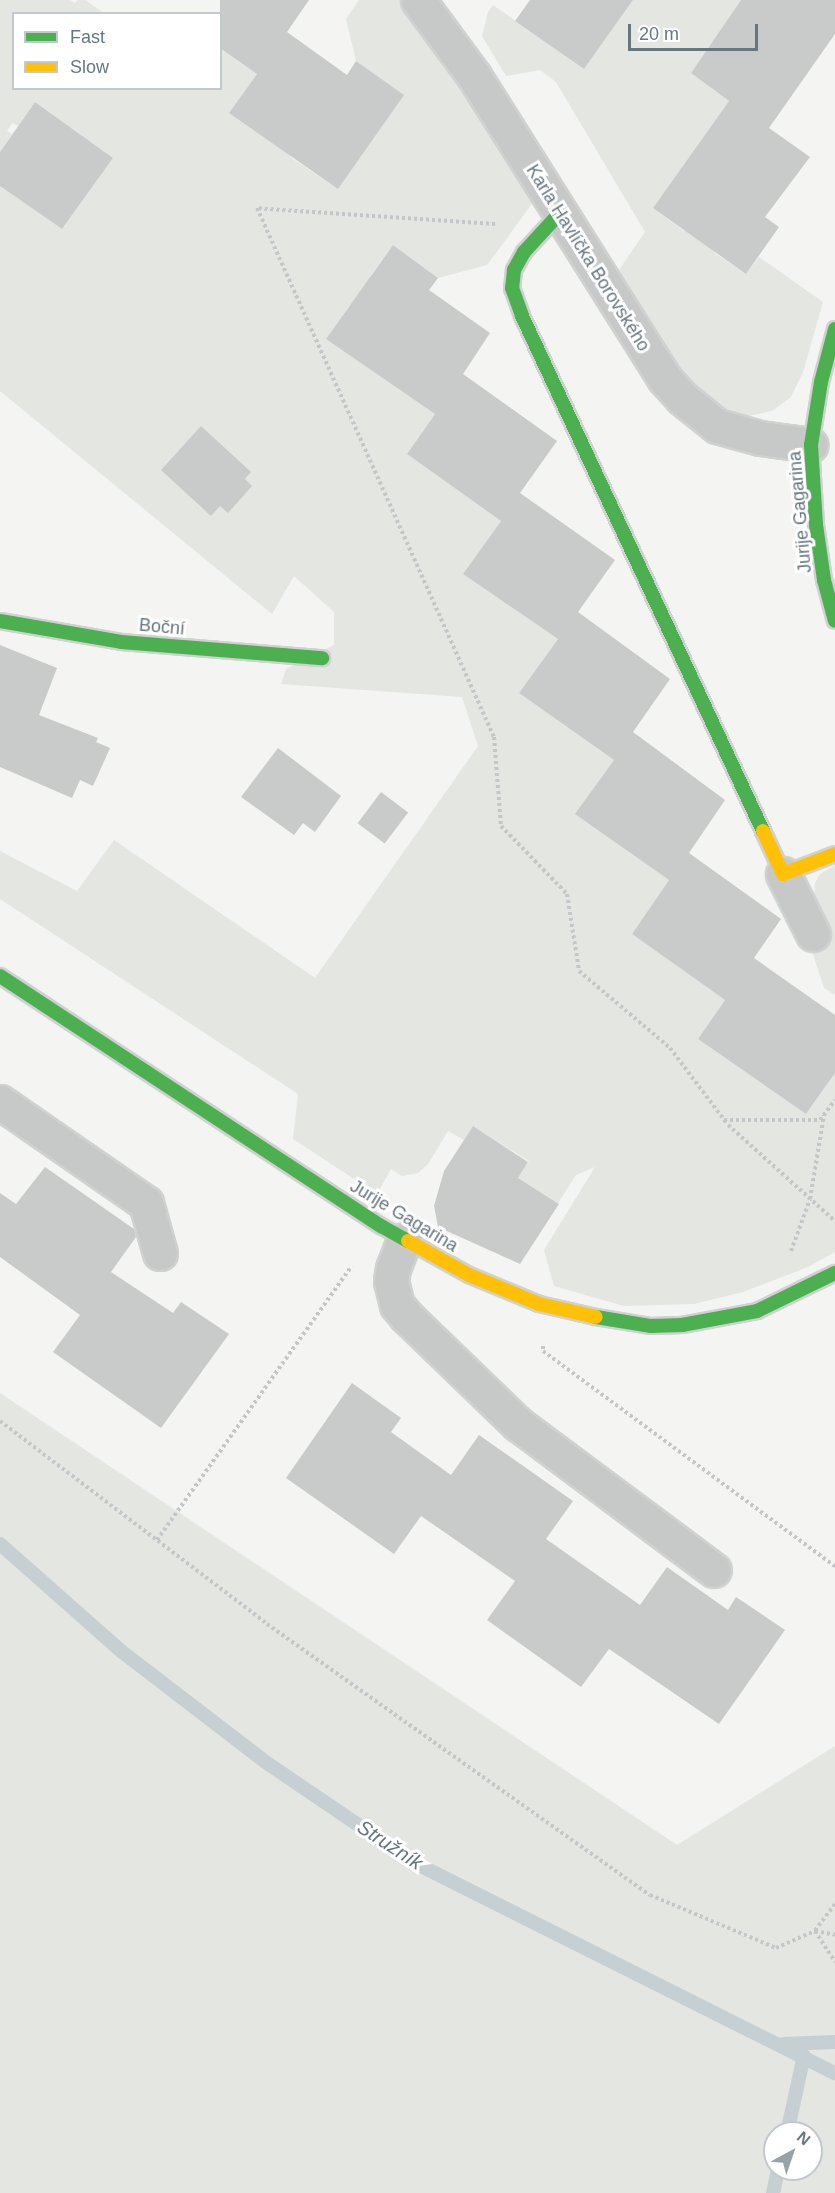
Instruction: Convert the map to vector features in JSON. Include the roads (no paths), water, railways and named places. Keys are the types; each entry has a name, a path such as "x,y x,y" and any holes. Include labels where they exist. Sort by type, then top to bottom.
{"street":[{"name":"Karla Havlíčka Borovského","path":"418,0 474,76 664,378 682,398 717,426 760,438 811,445"},
{"path":"557,210 524,252 514,270 512,288 516,301 813,934"},
{"name":"Jurije Gagarina","path":"835,329 821,382 811,445 816,525 824,580 835,621"},
{"name":"Boční","path":"0,621 121,642 321,658"},
{"path":"783,874 835,854"},
{"name":"Jurije Gagarina","path":"0,976 392,1233 469,1275 539,1304 616,1322 651,1326 709,1322 757,1311 835,1273"},
{"path":"0,1102 146,1203 160,1253"},
{"path":"392,1233 391,1281 398,1305 406,1316 518,1424 714,1570"}],"waterway":[{"name":"Stružník","path":"0,1544 121,1651 267,1763 411,1861 835,2073"},
{"name":"Stružník","path":"784,2044 835,2042"},
{"path":"790,2121 804,2056"},
{"path":"773,2193 776,2181"}]}
